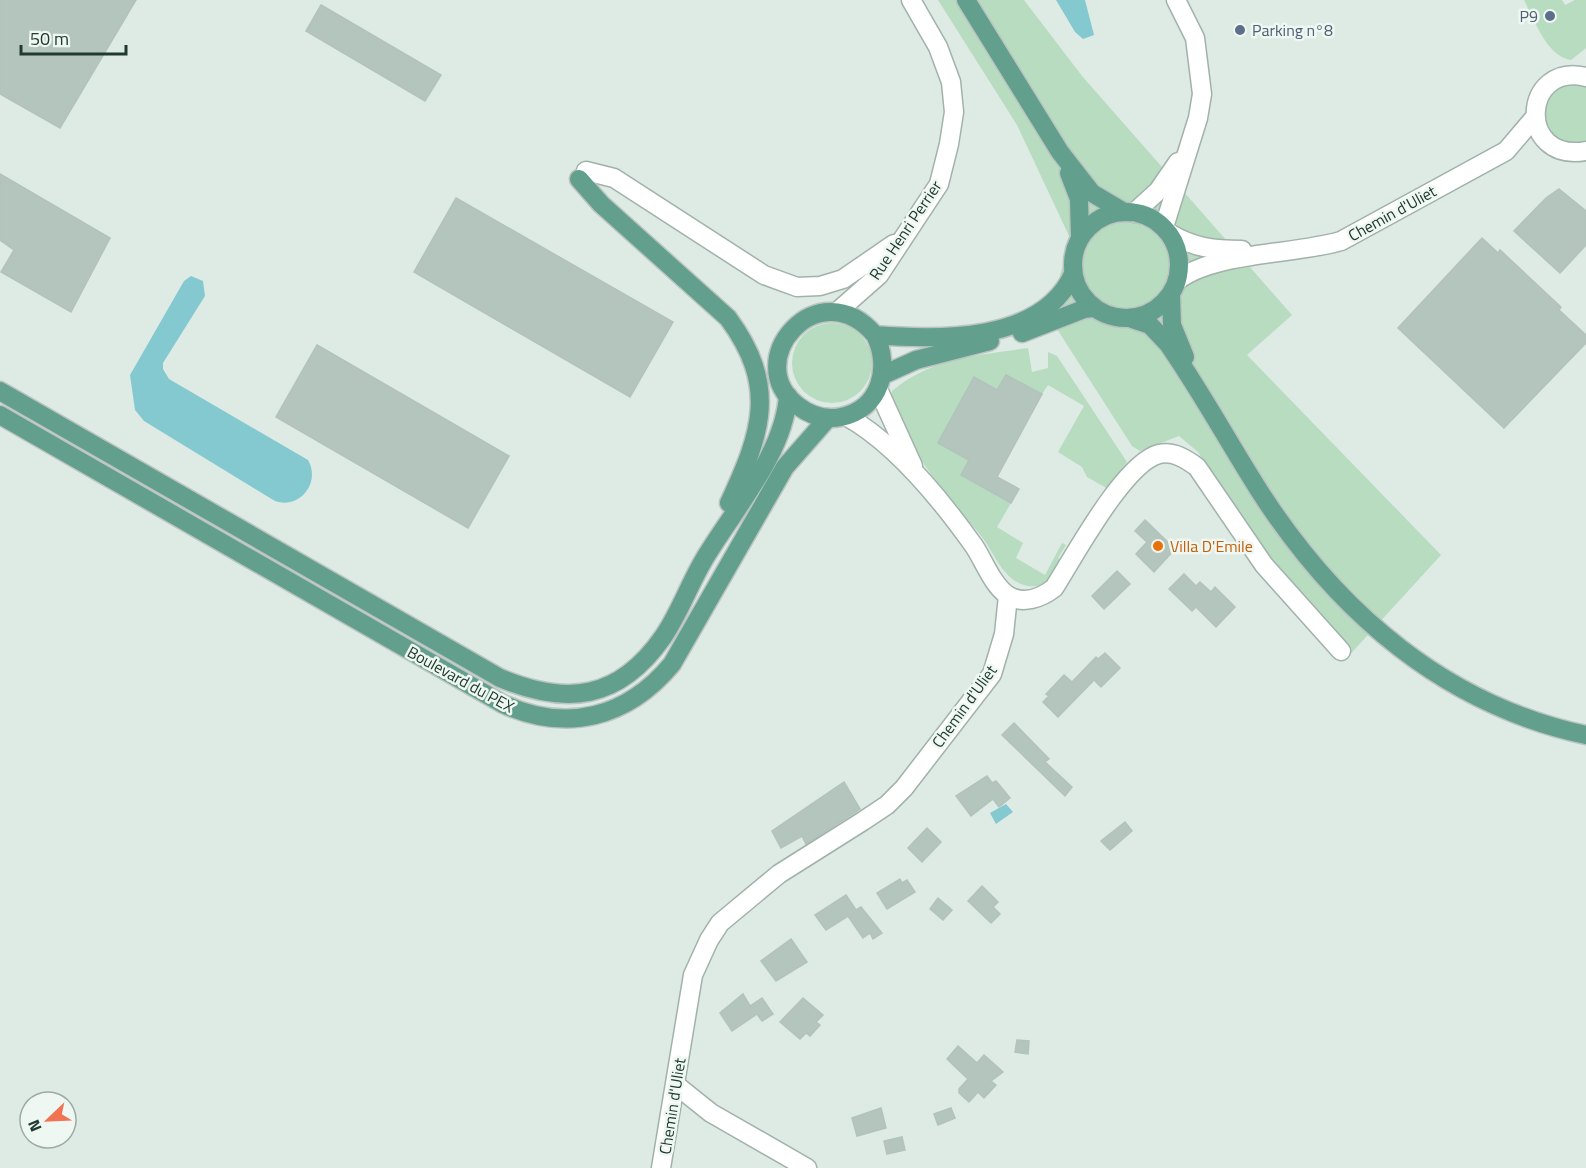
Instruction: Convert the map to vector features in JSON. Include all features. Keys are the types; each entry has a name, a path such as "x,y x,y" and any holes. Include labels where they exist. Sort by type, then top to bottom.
{"main road":[{"path":"966,0 1060,152 1092,193 1129,212 1152,218 1166,230 1177,248 1180,264 1175,287 1172,325 1194,381"},
{"path":"1060,152 1079,199 1080,237 1072,261 1073,274 1080,292 1093,308 1118,319 1132,319 1147,315 1161,307 1175,287"},
{"path":"583,175 601,204 728,318 744,340 758,373 761,394 752,454 707,554"},
{"path":"1080,237 1099,219 1129,212"},
{"path":"875,335 946,338 1022,322 1056,300 1073,274"},
{"path":"881,382 884,361 875,335 858,319 837,312 816,314 807,318 787,334 781,346 778,371 788,396 805,411 828,418 846,416 865,406 881,382 916,360 1022,334 1084,309 1093,308"},
{"path":"1132,319 1150,325 1158,333 1194,381 1262,494 1289,534 1335,592 1370,625 1425,666 1458,685 1535,721 1586,735"},
{"name":"Boulevard du PEX","path":"0,391 500,678 537,692 557,695 588,693 607,686 634,670 664,636 707,554 738,508 782,429 788,396"},
{"name":"Boulevard du PEX","path":"0,415 503,704 544,719 565,719 606,712 628,703 658,680 676,657 785,467 828,418"}],"street":[{"name":"Rue Henri Perrier","path":"837,312 879,275 939,184 949,144 954,112 951,82 938,47 911,0"},
{"path":"1166,230 1185,154 1198,118 1201,74 1195,38 1176,0"},
{"path":"1551,146 1538,130 1535,108 1545,87 1563,76 1583,72"},
{"name":"Chemin d'Uliet","path":"1175,287 1192,269 1206,264 1271,253 1313,249 1341,241 1506,151 1535,117"},
{"name":"Chemin d'Uliet","path":"1506,151 1551,146 1574,153 1586,151"},
{"path":"1129,212 1158,191 1185,154"},
{"path":"583,175 614,177 764,275 797,287 820,286 843,279 900,240"},
{"name":"Chemin d'Uliet","path":"1166,230 1188,245 1205,249 1271,253"},
{"path":"881,382 921,481"},
{"path":"846,416 874,433 921,481 972,544 1000,588 1008,596 1023,600 1043,597 1053,588 1136,466 1159,454 1182,456 1197,467 1264,565 1341,651"},
{"name":"Chemin d'Uliet","path":"662,1168 693,975 709,940 720,923 779,874 864,821 887,805 904,788 992,674 1004,634 1008,596"},
{"path":"676,1085 711,1113 807,1168"}],"green space":[{"path":"938,0 1024,0 1082,76 1292,315 1247,355 1441,555 1345,660 1266,559 1198,452 1179,436 1140,451 1132,446 1041,304 1057,287 1070,238 1017,125"},
{"path":"1524,0 1562,0 1565,5 1575,0 1586,0 1586,48 1571,60 1555,52 1542,36"},
{"path":"1576,83 1586,86 1586,143 1569,143 1557,138 1548,130 1544,119 1544,107 1549,97 1560,88"},
{"path":"832,323 847,326 860,335 869,348 872,363 869,378 860,391 847,400 832,403 817,400 804,391 795,378 792,363 795,348 804,335 817,326"},
{"path":"1028,348 1032,372 1048,368 1048,352 1057,356 1127,462 1108,489 1087,477 1082,467 1058,452 1084,406 1048,385 1042,394 1006,375 997,390 975,378 939,443 959,455 971,457 961,475 1011,503 997,527 1023,543 1016,558 1045,575 1062,543 1066,545 1058,558 1063,561 1052,576 1037,586 1024,585 1010,577 982,537 926,467 900,424 893,406 892,391 923,371 939,365 974,356"}],"water":[{"path":"1056,0 1085,0 1094,35 1083,39 1075,32"},
{"path":"191,276 203,281 205,296 163,363 163,369 169,379 308,460 312,477 306,492 300,498 284,503 275,501 144,421 135,410 130,375 184,281"},
{"path":"1006,804 1013,812 996,824 990,813"}],"building":[{"path":"0,0 136,0 60,128 0,94"},
{"path":"321,5 441,75 425,101 306,31"},
{"path":"0,174 110,238 71,312 1,272 14,250 0,240"},
{"path":"1559,189 1586,211 1586,245 1560,273 1514,231 1546,198"},
{"path":"456,198 673,322 630,397 414,272"},
{"path":"1482,238 1498,253 1500,250 1561,307 1559,310 1586,335 1586,343 1504,428 1398,328"},
{"path":"317,345 509,456 468,528 276,417"},
{"path":"1006,375 1042,394 997,477 1019,489 1011,503 961,475 969,460 938,443 974,377 997,390"},
{"name":"Villa D'Emile","path":"1145,520 1175,549 1154,572 1136,554 1147,542 1135,531"},
{"path":"1117,571 1130,584 1104,609 1092,596"},
{"path":"1184,574 1196,586 1200,582 1211,592 1215,587 1235,607 1216,627 1196,607 1192,611 1169,589"},
{"path":"1105,653 1120,668 1101,687 1094,680 1058,717 1043,702 1049,696 1046,694 1064,675 1072,682 1096,657 1098,659"},
{"path":"1014,723 1049,759 1045,762 1072,787 1065,796 1002,735"},
{"path":"987,776 992,783 996,781 1010,798 999,807 993,799 971,816 956,796"},
{"path":"844,782 860,809 806,844 802,836 781,848 772,831"},
{"path":"1125,822 1132,831 1110,850 1101,841"},
{"path":"927,828 941,842 922,862 908,848"},
{"path":"900,879 902,883 907,880 915,892 887,909 877,893"},
{"path":"982,886 998,902 993,907 1000,914 991,923 968,901"},
{"path":"846,895 856,910 861,907 882,933 873,939 870,933 863,938 848,916 826,930 815,915"},
{"path":"938,898 952,910 943,920 930,909"},
{"path":"791,939 807,962 776,981 761,961"},
{"path":"743,994 750,1006 762,998 773,1014 762,1021 757,1014 732,1031 720,1013"},
{"path":"803,998 823,1015 816,1022 820,1025 810,1036 806,1033 800,1039 780,1022"},
{"path":"1017,1040 1029,1041 1028,1054 1015,1052"},
{"path":"958,1046 977,1063 984,1055 1003,1072 991,1081 996,1085 984,1098 978,1092 969,1102 959,1093 959,1089 968,1079 947,1059"},
{"path":"881,1108 886,1128 857,1136 852,1118"},
{"path":"951,1108 955,1118 938,1125 934,1114"},
{"path":"902,1137 905,1150 887,1154 884,1141"}],"place":[{"name":"P9","path":"1550,16"},
{"name":"Parking n°8","path":"1240,30"},
{"name":"Villa D'Emile","path":"1158,546"}]}
